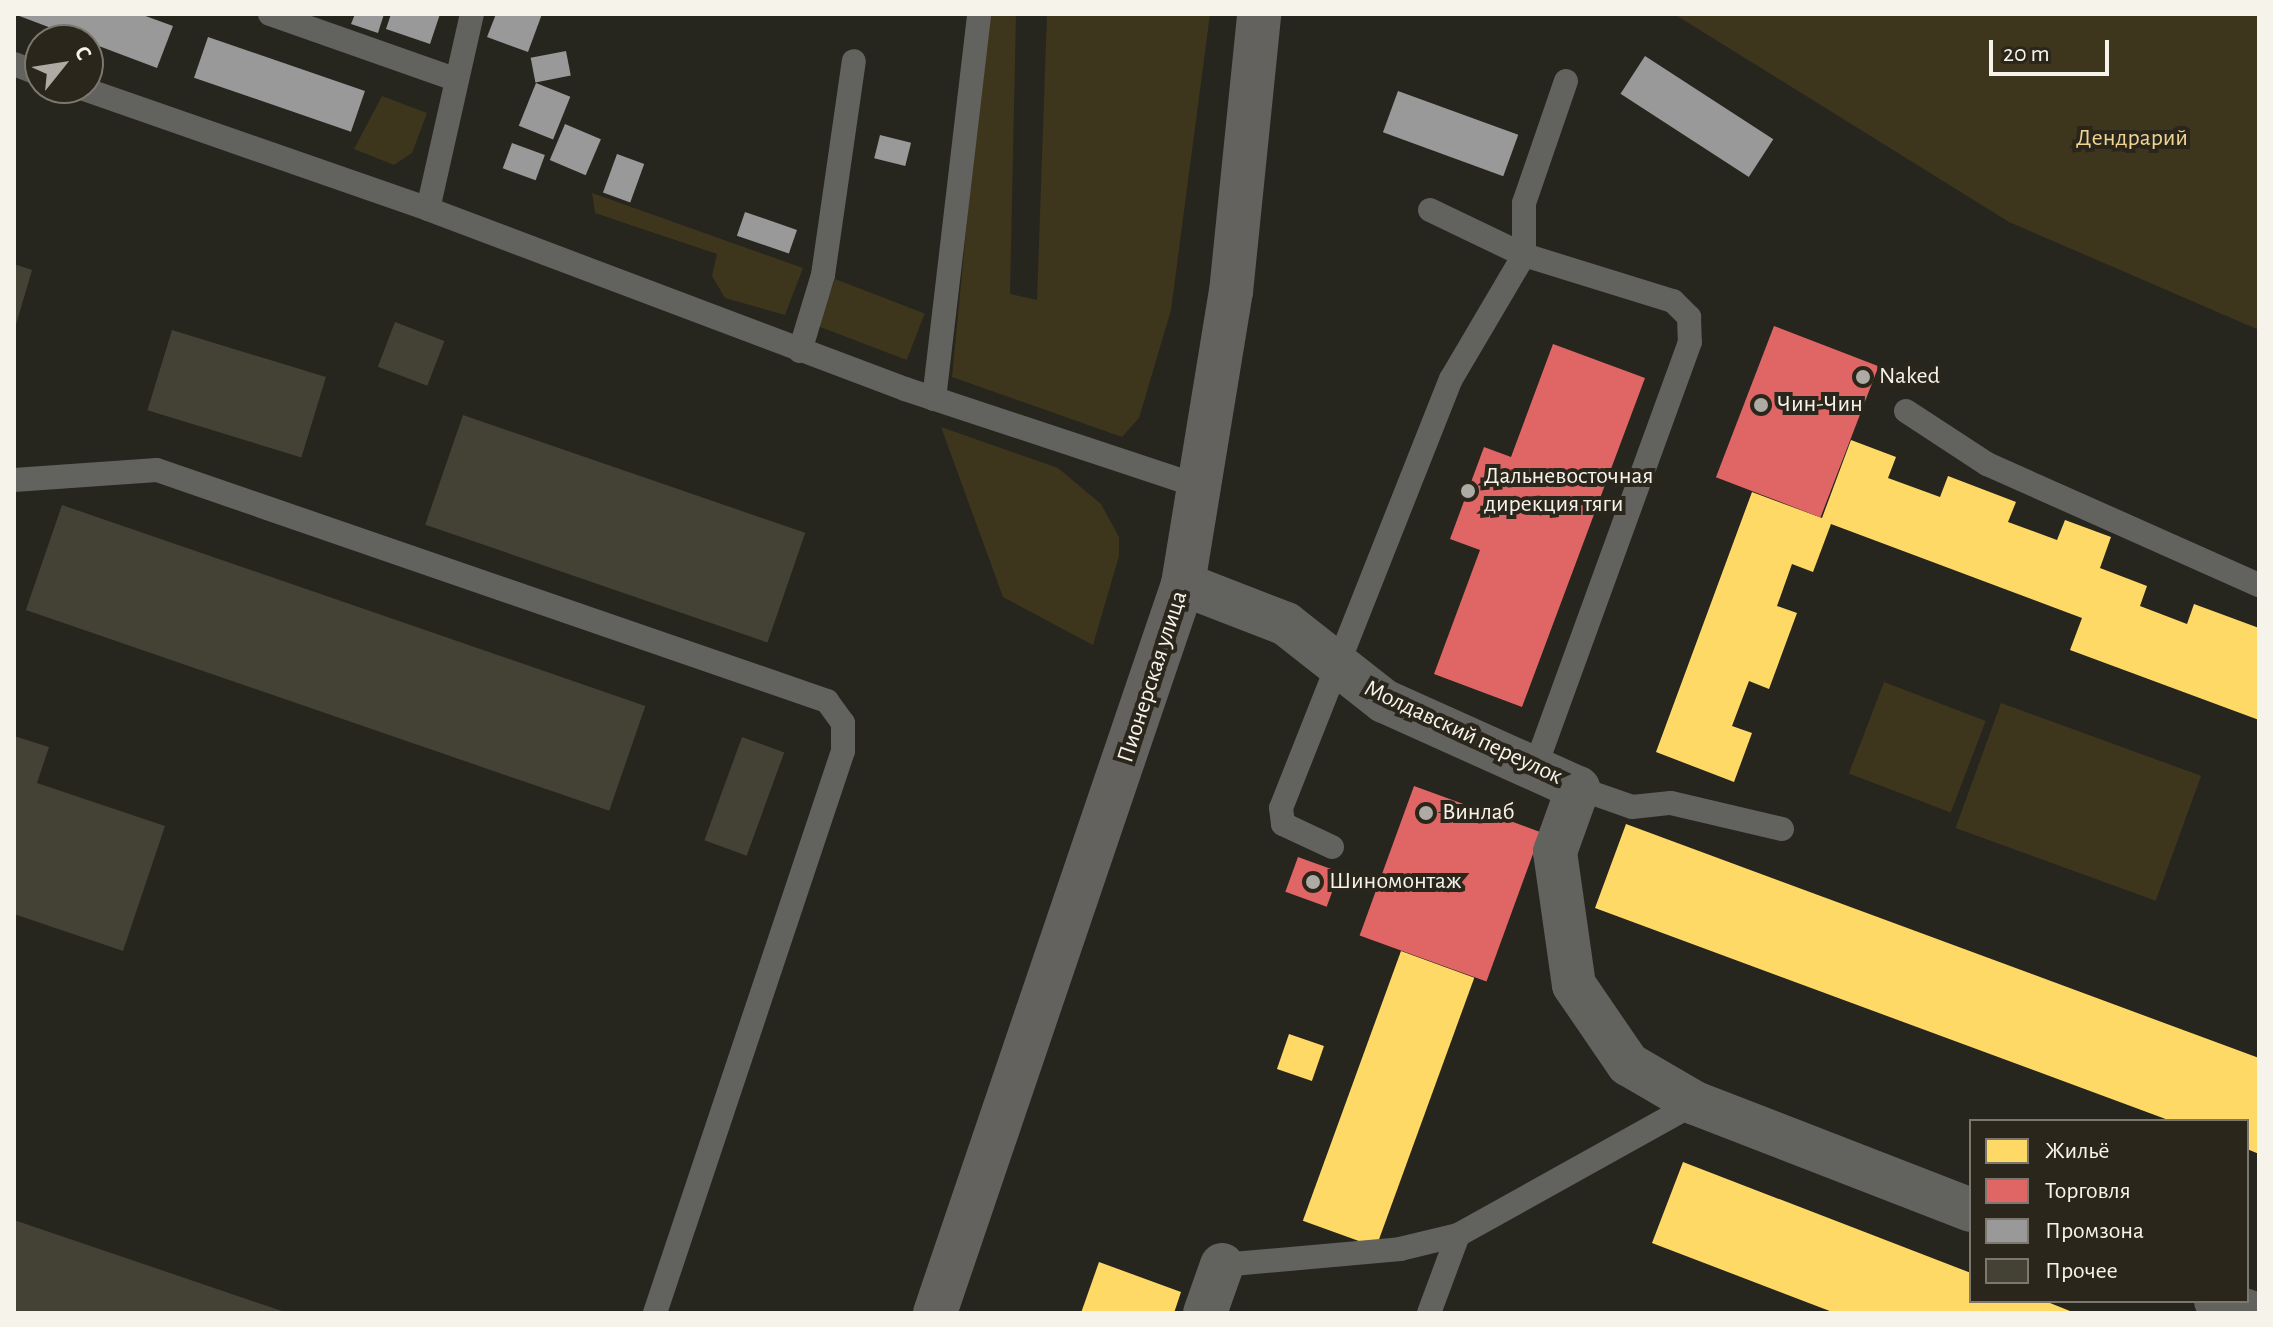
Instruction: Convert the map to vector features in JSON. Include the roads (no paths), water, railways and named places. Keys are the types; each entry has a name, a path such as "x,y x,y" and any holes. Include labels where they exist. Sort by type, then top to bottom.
{"main road":[{"name":"Пионерская улица","path":"935,1313 1183,584 1202,487 1231,292 1259,14"}],"street":[{"name":"Молдавский переулок","path":"1183,584 1286,624 1339,671 1384,701 1578,788 1555,852 1574,985 1628,1064 1695,1103 1969,1209"},
{"path":"1205,1313 1222,1265"},
{"path":"2222,1303 2253,1313"}],"lane":[{"path":"270,14 457,80"},
{"path":"428,209 472,14"},
{"path":"934,399 979,14"},
{"path":"800,351 823,275 854,61"},
{"path":"1332,847 1283,824 1280,815 1339,671 1345,633 1451,379 1524,255 1524,203 1566,81"},
{"path":"104,96 428,209 934,399 1202,487"},
{"path":"1430,210 1524,255 1673,301 1689,317 1690,342 1535,769"},
{"path":"1906,411 1987,464 2259,585"},
{"path":"14,480 157,470 827,701 843,723 843,751 655,1313"},
{"path":"1578,788 1632,807 1671,803 1782,829"},
{"path":"1222,1265 1400,1249 1458,1235 1695,1103"},
{"path":"1429,1313 1458,1235"}],"place":[{"name":"Naked","path":"1863,377"},
{"name":"Чин-Чин","path":"1761,405"},
{"name":"Дальневосточная дирекция тяги","path":"1468,491"},
{"name":"Винлаб","path":"1426,813"},
{"name":"Шиномонтаж","path":"1313,882"}],"park label":[{"name":"Дендрарий","path":"2132,139"}]}
